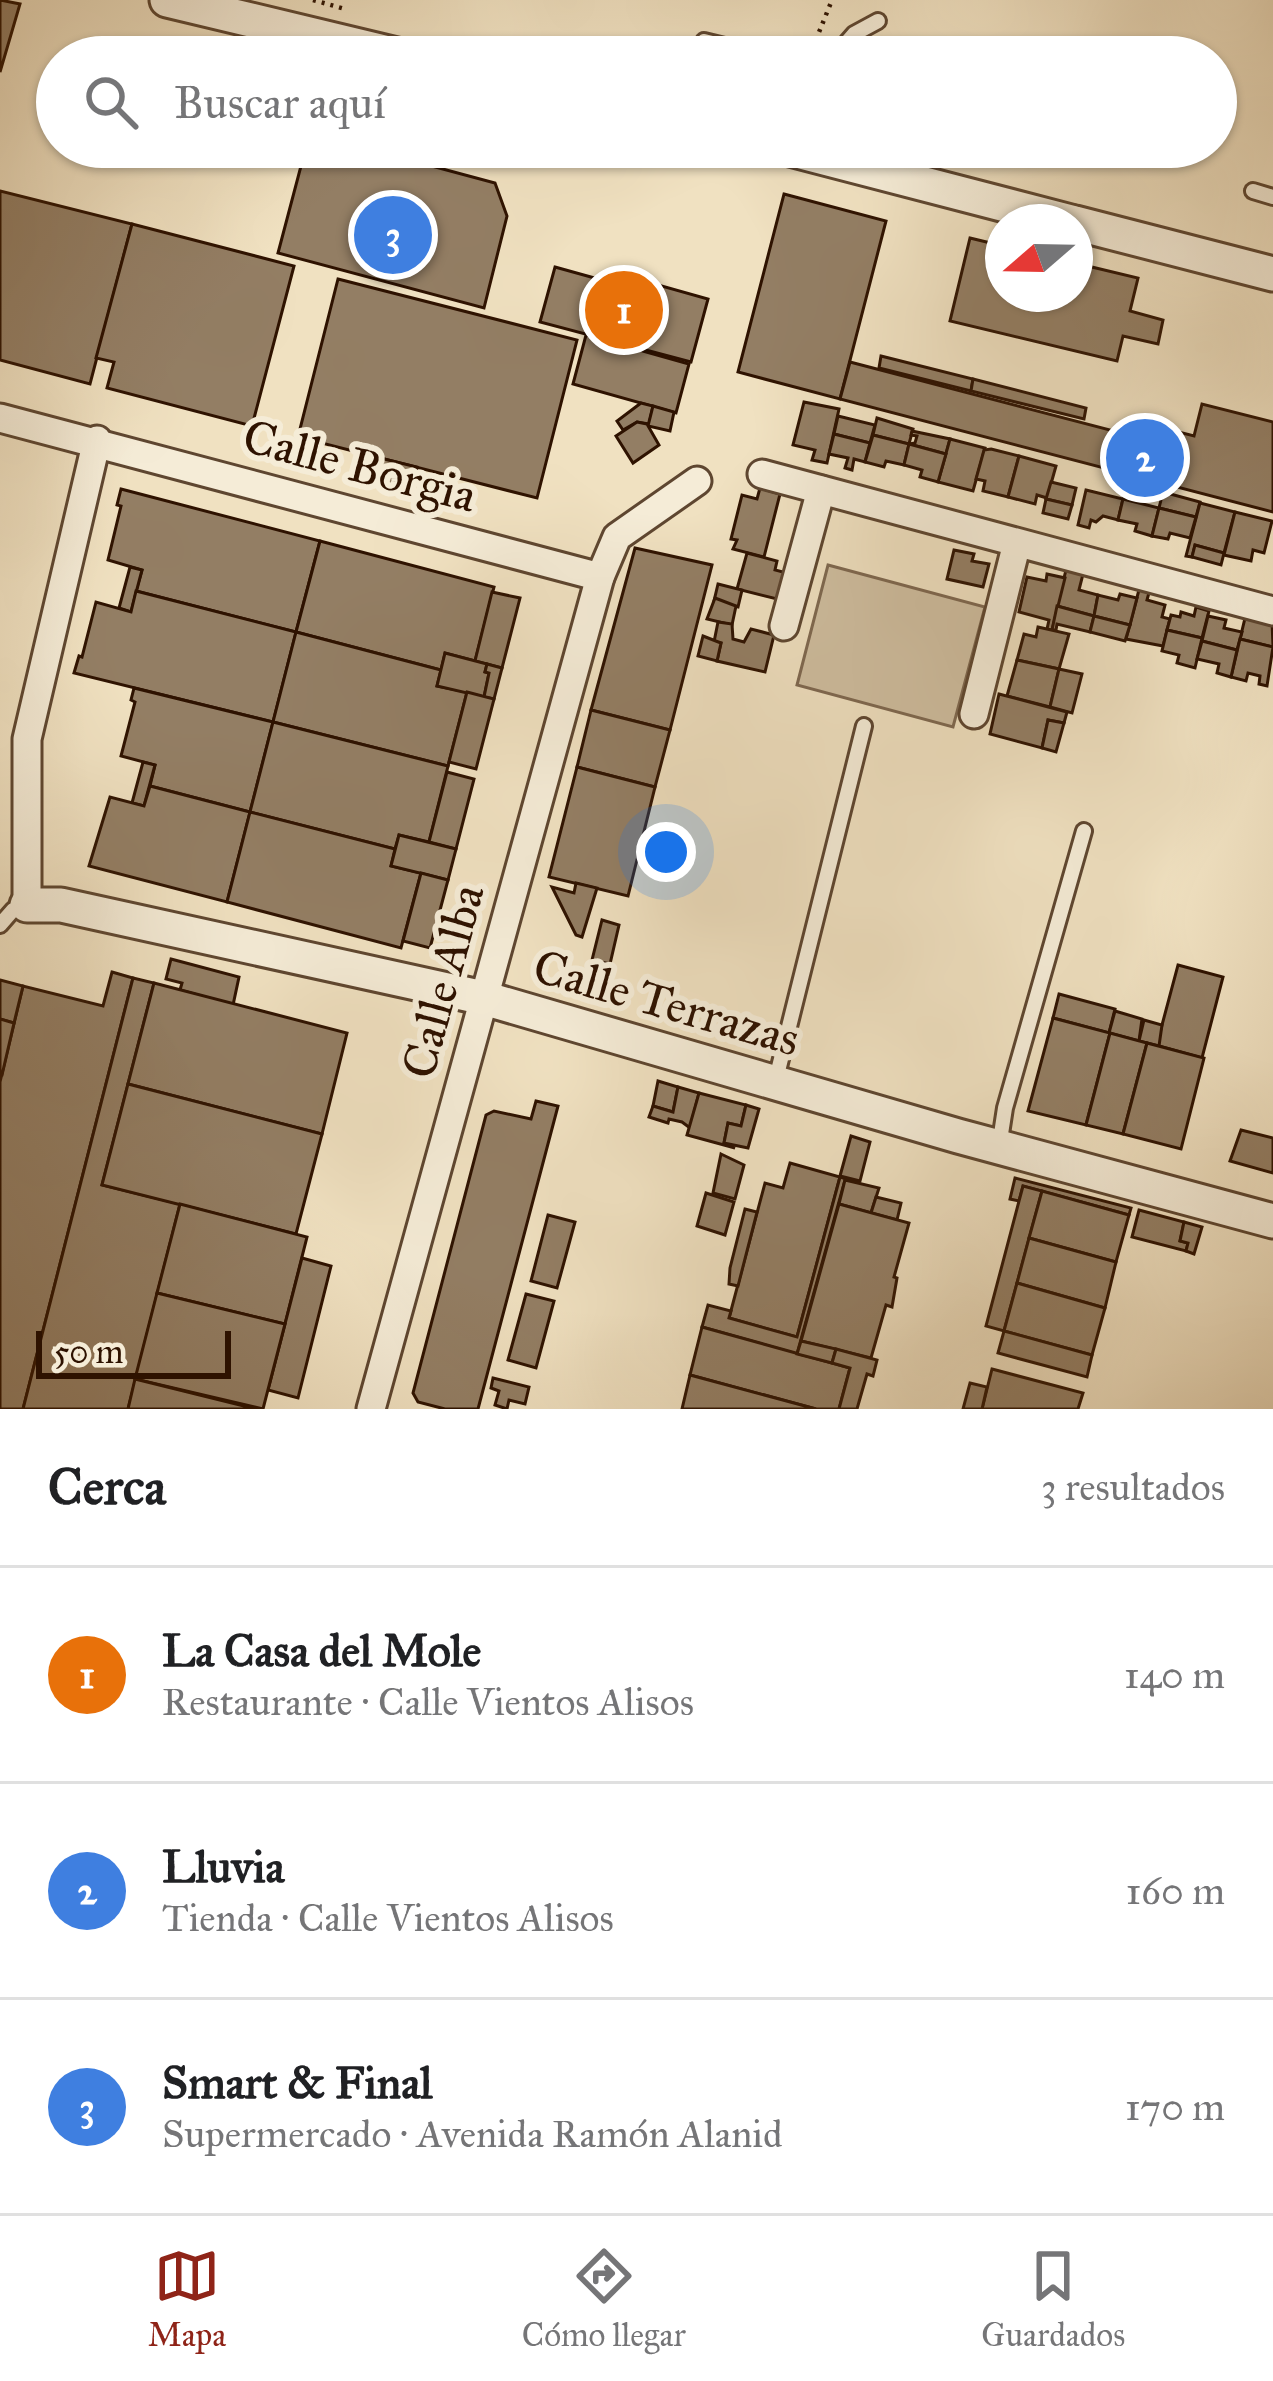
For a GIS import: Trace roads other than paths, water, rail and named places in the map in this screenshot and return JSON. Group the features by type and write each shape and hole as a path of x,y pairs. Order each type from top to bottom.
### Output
{"street":[{"path":"167,0 317,36"},
{"path":"872,168 1006,204"},
{"path":"1093,227 1273,274"},
{"name":"Calle Borgia","path":"0,418 600,577"},
{"path":"13,915 28,819 27,739 97,440"},
{"path":"762,474 1273,611"},
{"name":"Calle Alba","path":"371,1409 600,577 617,537 697,481"},
{"path":"784,626 821,490"},
{"path":"974,714 1017,543"},
{"name":"Calle Terrazas","path":"13,915 61,905 484,998 1273,1221"}],"lane":[{"path":"852,36 878,21"},
{"path":"1252,191 1273,196"},
{"path":"775,1083 864,726"},
{"path":"999,1147 1005,1108 1084,831"}],"place":[{"name":"Smart & Final","path":"393,235"},
{"name":"La Casa del Mole","path":"624,310"},
{"name":"Lluvia","path":"1145,458"}]}
